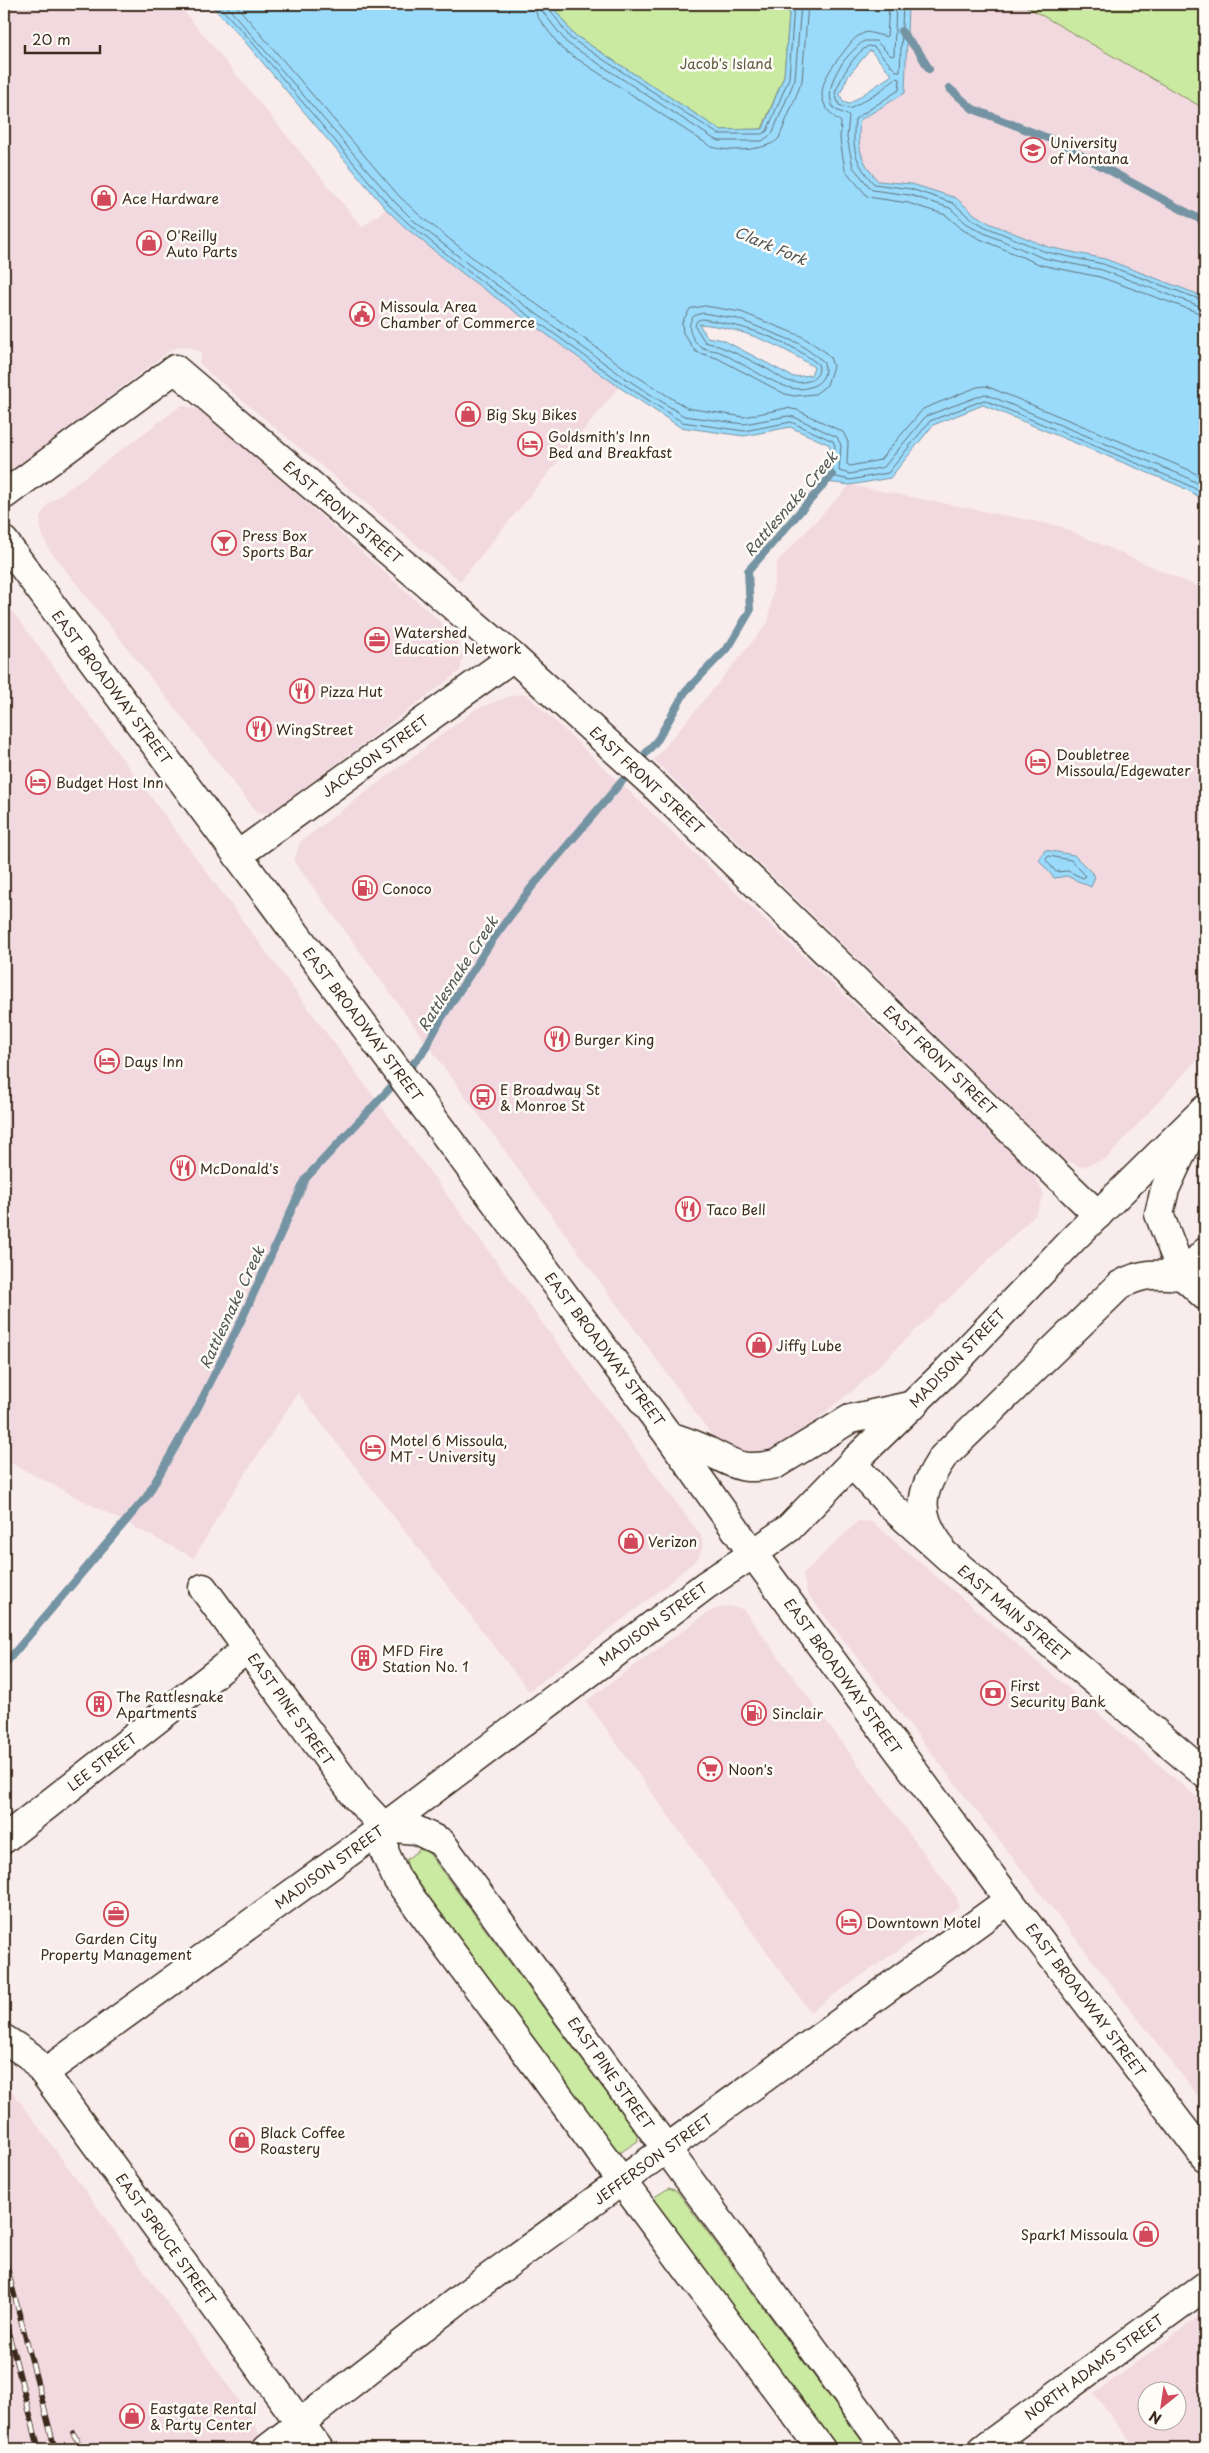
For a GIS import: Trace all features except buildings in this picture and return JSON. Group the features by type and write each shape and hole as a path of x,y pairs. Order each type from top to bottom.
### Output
{"main road":[{"name":"EAST FRONT STREET","path":"4,496 174,369 513,657 656,787 1098,1215"},
{"name":"EAST BROADWAY STREET","path":"4,541 669,1436 753,1554 1009,1900 1205,2157"},
{"name":"JACKSON STREET","path":"238,855 513,657"},
{"name":"MADISON STREET","path":"44,2073 384,1827 606,1658 706,1585 789,1528 852,1462 914,1405 1098,1215 1202,1112"},
{"path":"1202,1112 1165,1189 1159,1214 1183,1276 1205,1296"},
{"path":"1183,1276 1205,1252"},
{"path":"949,1558 930,1530 925,1519 923,1502 926,1484 943,1457 1120,1285 1135,1277 1152,1274 1183,1276"},
{"path":"669,1436 705,1450 738,1466 764,1467 776,1464 850,1419 914,1405"},
{"name":"EAST MAIN STREET","path":"852,1462 890,1506 1205,1774"},
{"name":"EAST PINE STREET","path":"203,1588 356,1797 384,1827 416,1830 441,1842 886,2449"},
{"name":"LEE STREET","path":"4,1839 247,1649"},
{"path":"384,1827 384,1851 397,1879 821,2449"},
{"name":"JEFFERSON STREET","path":"267,2449 462,2297 1009,1900"},
{"name":"EAST SPRUCE STREET","path":"4,2039 30,2056 44,2073 319,2449"},
{"name":"NORTH ADAMS STREET","path":"983,2449 1205,2286"}],"shaded area":[{"path":"4,4 178,4 362,227 386,209 406,228 466,276 619,387 460,581 213,376 199,363 202,352 185,346 172,349 12,471 4,468"},
{"name":"University of Montana","path":"908,4 1205,4 1205,297 1105,259 1048,247 989,223 974,214 956,198 912,184 878,181 863,164 858,136 860,120 905,93"},
{"path":"182,405 203,411 455,635 463,657 460,671 270,814 257,812 248,801 49,549 41,532 40,517 48,504"},
{"path":"850,485 1059,526 1205,590 1205,1051 1106,1159 1081,1167 1063,1159 654,760 768,623 777,562"},
{"path":"4,600 701,1536 703,1547 698,1558 658,1592 529,1691 298,1393 226,1503 194,1558 5,1460"},
{"path":"526,694 1032,1172 1044,1194 1036,1214 858,1386 769,1458 734,1455 716,1441 294,861 300,842 476,709 510,696"},
{"path":"858,1521 872,1522 1205,1804 1205,2105 807,1593 803,1574"},
{"path":"727,1606 743,1609 957,1898 958,1908 810,2012 586,1701 710,1611"},
{"path":"4,2080 249,2414 259,2434 256,2449 4,2449"},
{"path":"1205,2312 1205,2449 1136,2449 1094,2394"}],"green space":[{"name":"Jacob's Island","path":"551,4 790,4 784,76 762,129 720,130 573,34"},
{"path":"1022,4 1205,4 1205,109"},
{"path":"420,1849 428,1852 637,2134 638,2141 621,2152 615,2148 407,1867 406,1860"},
{"path":"669,2188 677,2191 868,2449 836,2449 656,2206 654,2201 656,2196"}],"water":[{"name":"Clark Fork","path":"210,4 551,4 573,34 720,130 763,129 784,76 790,4 908,4 905,93 860,120 859,138 861,153 867,166 878,181 912,184 956,198 974,214 989,223 1048,247 1105,259 1205,297 1205,500 1180,486 983,405 933,425 890,478 850,485 827,482 830,445 790,427 744,436 680,427 619,387 466,276 406,228 386,209 242,38","holes":["870,50 892,75 849,104 843,102 840,94 848,76","699,324 729,329 759,338 787,351 814,367 811,375 793,377 723,340 707,337"]},
{"path":"1045,850 1074,855 1095,876 1091,887 1067,876 1054,878 1039,860"}],"waterway":[{"path":"901,31 919,52 929,69"},
{"path":"949,88 973,109 1053,140 1205,222"},
{"name":"Rattlesnake Creek","path":"4,1665 147,1496 197,1409 242,1319 306,1178 422,1054 441,1019 493,939 531,888 658,739 685,692 730,645 750,611 748,571 832,475"}],"railway":[{"path":"4,2256 55,2449"},
{"path":"4,2316 39,2449"},
{"path":"73,2433 82,2449"}],"place":[{"name":"University of Montana","path":"1033,150"},
{"name":"Ace Hardware","path":"104,198"},
{"name":"O'Reilly Auto Parts","path":"149,243"},
{"name":"Missoula Area Chamber of Commerce","path":"362,314"},
{"name":"Big Sky Bikes","path":"468,414"},
{"name":"Goldsmith's Inn Bed and Breakfast","path":"530,444"},
{"name":"Press Box Sports Bar","path":"224,543"},
{"name":"Watershed Education Network","path":"377,640"},
{"name":"Pizza Hut","path":"302,691"},
{"name":"WingStreet","path":"259,729"},
{"name":"Doubletree Missoula/Edgewater","path":"1038,762"},
{"name":"Budget Host Inn","path":"38,782"},
{"name":"Conoco","path":"365,888"},
{"name":"Burger King","path":"557,1039"},
{"name":"Days Inn","path":"107,1061"},
{"name":"E Broadway St & Monroe St","path":"483,1097"},
{"name":"McDonald's","path":"183,1168"},
{"name":"Taco Bell","path":"688,1209"},
{"name":"Jiffy Lube","path":"759,1345"},
{"name":"Motel 6 Missoula, MT - University","path":"373,1448"},
{"name":"Verizon","path":"631,1541"},
{"name":"MFD Fire Station No. 1","path":"364,1658"},
{"name":"First Security Bank","path":"993,1693"},
{"name":"The Rattlesnake Apartments","path":"99,1704"},
{"name":"Sinclair","path":"754,1713"},
{"name":"Noon's","path":"710,1769"},
{"name":"Garden City Property Management","path":"116,1914"},
{"name":"Downtown Motel","path":"849,1922"},
{"name":"Black Coffee Roastery","path":"242,2140"},
{"name":"Spark1 Missoula","path":"1146,2234"},
{"name":"Eastgate Rental & Party Center","path":"132,2416"}]}
